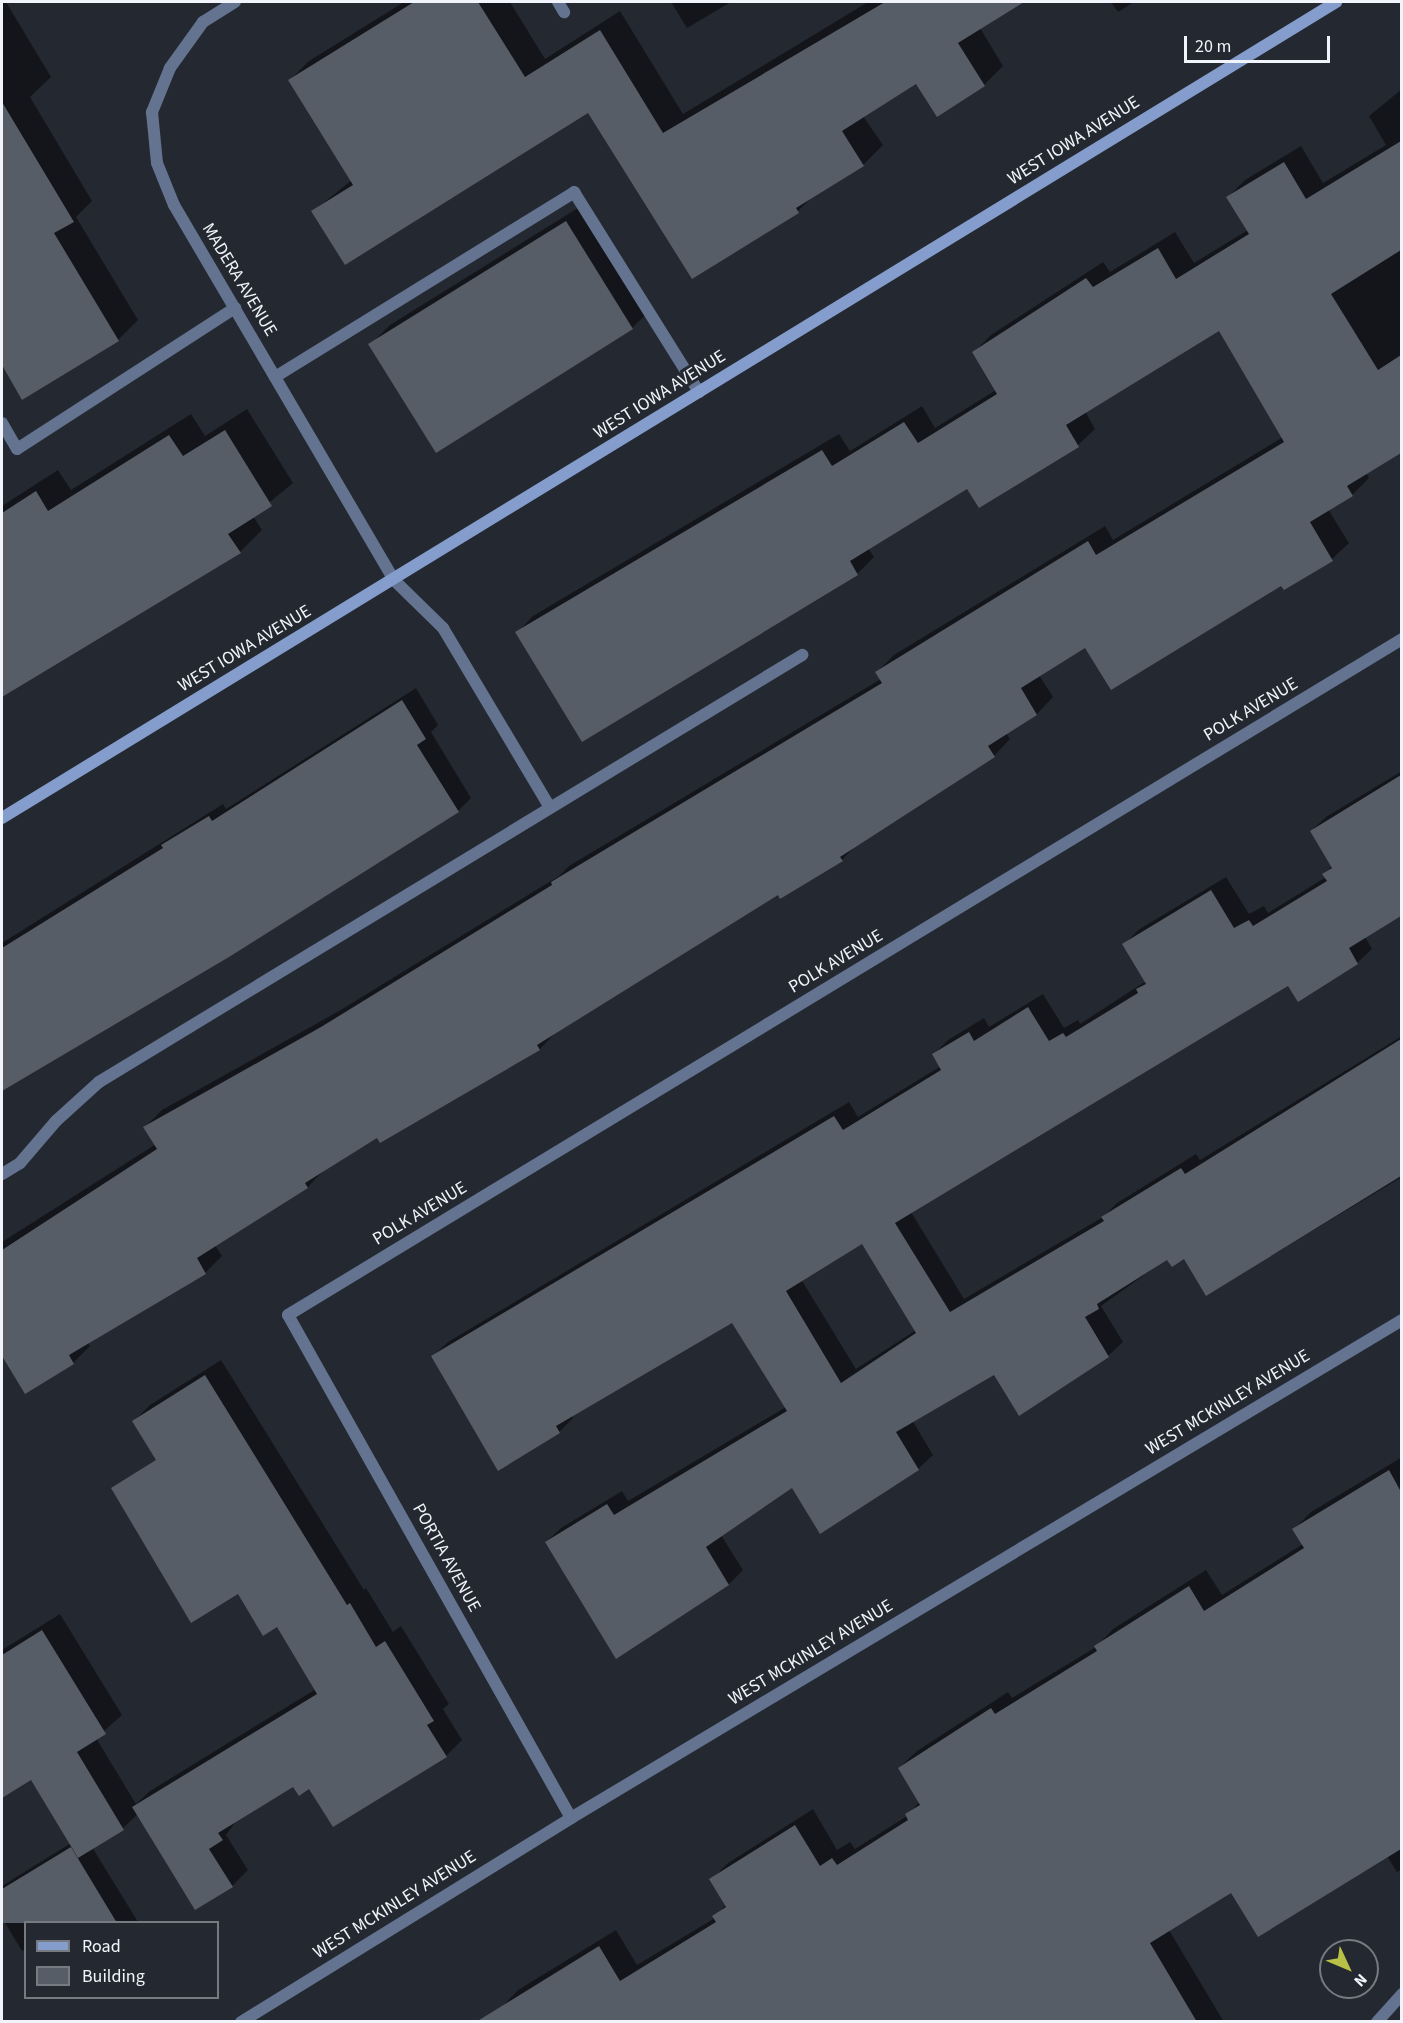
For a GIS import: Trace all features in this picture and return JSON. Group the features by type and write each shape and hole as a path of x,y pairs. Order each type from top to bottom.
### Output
{"street":[{"name":"MADERA AVENUE","path":"235,2 203,22 171,68 152,112 157,164 174,206 394,580 444,628 549,806"},
{"name":"WEST IOWA AVENUE","path":"2,818 1336,2"},
{"path":"275,377 574,192 699,392"},
{"path":"2,423 17,449 235,308"},
{"name":"POLK AVENUE","path":"288,1315 1401,639"},
{"path":"2,1174 20,1164 56,1121 99,1082 549,806 802,655"},
{"name":"PORTIA AVENUE","path":"288,1315 571,1818"},
{"name":"WEST MCKINLEY AVENUE","path":"241,2022 571,1818 1401,1320"},
{"path":"1377,2022 1401,1994"}],"building":[{"path":"414,2 478,2 525,77 600,30 663,133 885,2 1024,2 958,43 985,86 937,117 916,84 842,131 864,166 796,208 799,213 692,279 588,113 345,265 311,211 353,185 288,80"},
{"path":"2,102 74,222 54,233 119,341 22,400 2,365"},
{"path":"1401,141 1401,250 1331,294 1378,370 1401,355 1401,453 1347,486 1353,496 1310,522 1333,561 1284,590 1281,586 1111,690 1085,648 1021,688 1037,715 988,746 995,757 840,857 843,861 780,899 778,895 537,1045 540,1050 380,1143 377,1138 305,1183 308,1188 197,1258 206,1274 69,1355 74,1364 25,1394 2,1356 2,1250 157,1149 143,1127 321,1027 552,885 551,882 882,683 875,672 1088,541 1096,555 1284,442 1219,331 1066,425 1079,447 979,508 967,489 850,561 858,575 582,742 515,632 822,450 832,466 904,422 918,443 997,394 972,352 1086,278 1093,287 1158,248 1176,279 1249,234 1226,197 1284,162 1306,199"},
{"path":"566,221 633,329 436,453 368,344"},
{"path":"225,430 272,506 228,534 241,553 2,697 2,513 36,491 48,511 169,435 183,456"},
{"path":"402,700 426,739 417,745 459,812 229,957 2,1091 2,948 163,848 161,845 209,816 212,821"},
{"path":"1401,775 1401,916 1349,948 1358,964 1298,1002 1288,986 895,1223 950,1312 1104,1221 1101,1217 1181,1168 1185,1174 1401,1039 1401,1176 1206,1296 1184,1259 1172,1267 1167,1260 1097,1304 1099,1309 1085,1317 1109,1357 1019,1416 994,1375 896,1432 919,1470 820,1534 792,1488 706,1547 729,1585 616,1659 545,1542 607,1504 614,1515 787,1411 732,1323 556,1426 560,1433 498,1471 431,1356 834,1116 843,1130 941,1070 932,1054 969,1032 974,1041 1028,1007 1049,1041 1063,1033 1066,1037 1138,993 1136,989 1146,984 1122,944 1211,890 1234,928 1249,920 1253,926 1327,881 1322,874 1332,868 1310,831","holes":["862,1244 916,1333 841,1383 786,1291"]},
{"path":"205,1375 347,1605 350,1603 376,1647 385,1641 434,1721 427,1725 447,1757 333,1827 309,1789 299,1796 293,1787 218,1833 223,1840 209,1849 233,1887 195,1910 132,1807 317,1694 277,1627 263,1636 238,1594 191,1623 111,1488 156,1460 132,1421"},
{"path":"1389,1470 1401,1492 1401,1849 1258,1937 1231,1893 1150,1943 1197,2022 476,2022 599,1946 620,1981 716,1922 712,1916 726,1907 709,1879 795,1825 820,1866 832,1858 837,1865 908,1820 905,1814 920,1805 898,1768 991,1708 995,1714 1097,1651 1094,1646 1189,1586 1204,1611 1304,1548 1292,1529"},
{"path":"42,1630 106,1734 77,1752 124,1830 78,1858 31,1780 2,1798 2,1655"},
{"path":"71,1847 116,1921 2,1923 2,1889"}]}
